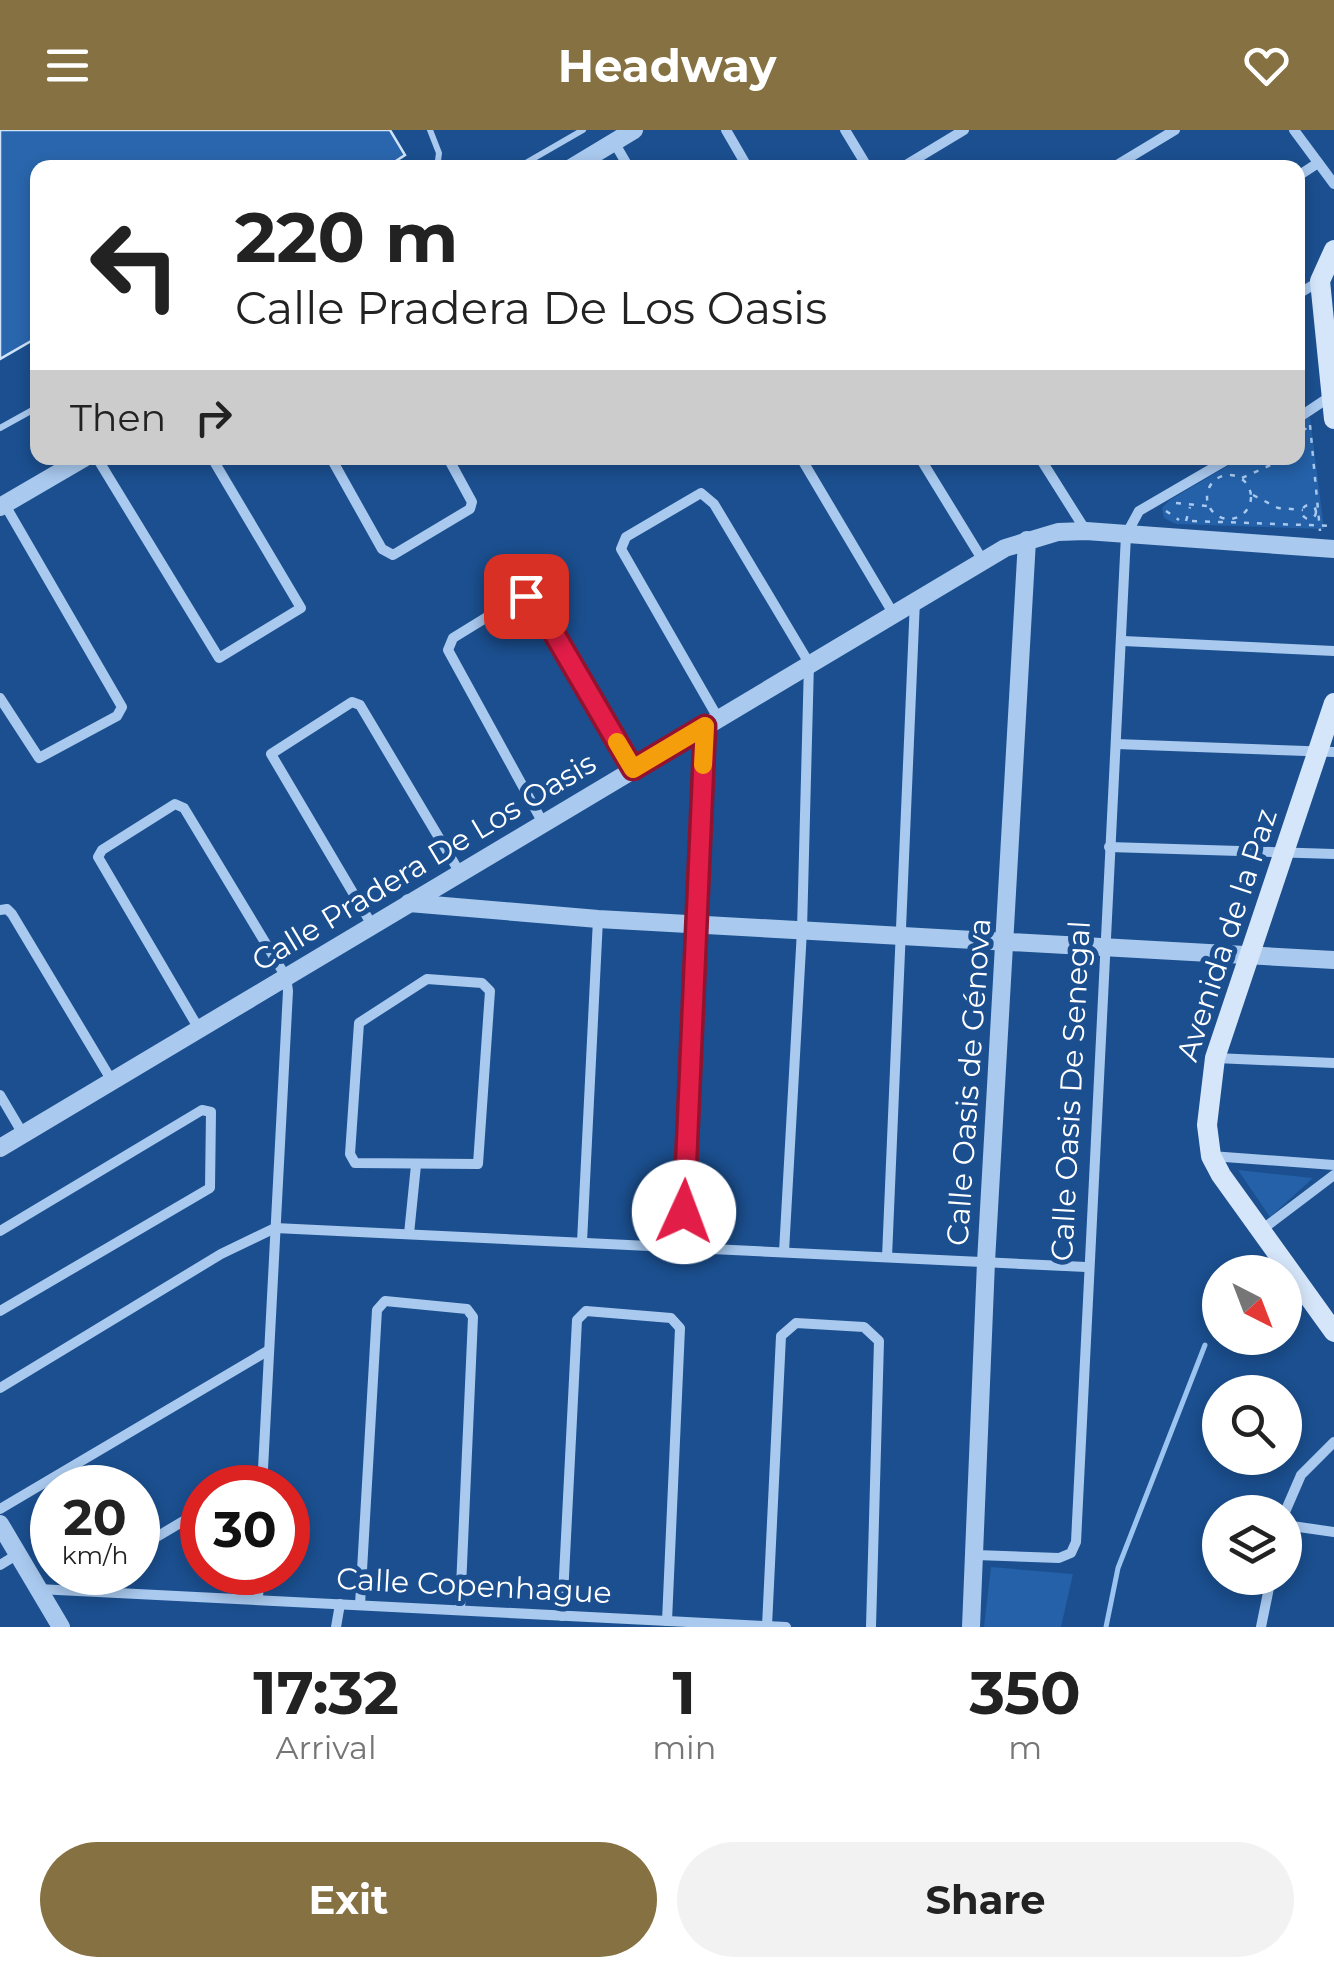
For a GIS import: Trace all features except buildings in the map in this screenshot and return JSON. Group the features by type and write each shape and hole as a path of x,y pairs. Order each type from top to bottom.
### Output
{"main road":[{"path":"1334,250 1320,281 1334,420"},
{"name":"Avenida de la Paz","path":"1330,1319 1260,1231 1211,1156 1207,1101 1215,1058 1249,956 1285,852 1327,752 1334,702"}],"street":[{"path":"584,160 634,130"},
{"path":"726,130 743,160"},
{"path":"846,130 863,160"},
{"path":"914,160 964,130"},
{"path":"1125,160 1176,130"},
{"path":"1294,130 1334,184"},
{"path":"614,142 624,160"},
{"path":"1305,171 1318,163"},
{"path":"1305,290 1320,281"},
{"path":"1305,413 1331,396"},
{"path":"0,698 38,758 117,716 122,707 2,506 72,465"},
{"path":"101,465 219,658 301,608 216,465"},
{"path":"334,465 382,548 392,555 470,508 472,502 452,465"},
{"path":"805,465 893,613"},
{"path":"924,465 982,559"},
{"path":"1044,465 1086,531"},
{"path":"1126,535 1139,510 1226,465"},
{"path":"682,1247 711,722 621,549 626,537 701,493 710,499 810,663 802,930 784,1252"},
{"name":"Calle Pradera De Los Oasis","path":"0,1148 982,559 1027,540 1086,531 1334,549"},
{"name":"Calle Oasis De Senegal","path":"976,1555 1060,1558 1071,1553 1076,1542 1086,1267 1126,535"},
{"name":"Calle Oasis de Génova","path":"971,1627 986,1262 1027,540"},
{"path":"543,822 448,646 520,596 531,597 538,606 633,769"},
{"path":"886,1257 915,600"},
{"path":"1123,641 1334,651"},
{"path":"372,925 271,754 352,702 360,704 460,873"},
{"path":"1116,744 1327,752"},
{"path":"200,1029 98,856 172,805 184,808 286,977 289,1007 263,1465"},
{"path":"1110,847 1334,854"},
{"path":"409,903 598,919 1334,960"},
{"path":"0,910 10,910 112,1081"},
{"path":"582,1242 598,919"},
{"path":"427,979 482,983 490,990 478,1164 416,1165 360,1163 351,1158 356,1032 370,1012 427,979"},
{"path":"1215,1058 1334,1064"},
{"path":"0,1095 23,1134"},
{"path":"0,1231 202,1110 211,1112 212,1183 208,1190 0,1311"},
{"path":"1211,1156 1334,1165"},
{"path":"409,1234 416,1165"},
{"path":"1260,1231 1334,1174"},
{"path":"0,1388 221,1254 274,1228 1086,1267"},
{"path":"360,1605 380,1304 471,1311 460,1610"},
{"path":"562,1616 580,1314 671,1318 680,1328 666,1621"},
{"path":"768,1626 780,1336 796,1323 864,1328 879,1341 871,1627"},
{"path":"0,1509 269,1350"},
{"path":"1293,1495 1302,1475 1334,1442"},
{"path":"0,1524 30,1575"},
{"path":"1302,1527 1334,1532"},
{"path":"0,1565 18,1554"},
{"path":"42,1595 61,1627"},
{"name":"Calle Copenhague","path":"160,1595 460,1610 547,1621 562,1616 786,1627"},
{"path":"258,1595 258,1600"},
{"path":"1261,1627 1267,1595"},
{"path":"336,1627 340,1604"}],"lane":[{"path":"430,130 438,160"},
{"path":"531,160 582,130"},
{"path":"0,428 30,411"}],"path":[{"path":"1305,425 1309,422 1320,525"},
{"path":"1203,485 1228,465"},
{"path":"1209,506 1207,494 1213,482 1226,475 1241,478 1270,465"},
{"path":"1241,478 1251,494 1278,508 1303,510"},
{"path":"1188,494 1166,507 1167,515 1186,521 1334,526"},
{"path":"1172,503 1209,506 1223,518 1238,517 1249,507 1251,494"},
{"path":"1186,521 1190,505"}],"shaded area":[{"path":"1310,417 1324,529 1176,524 1164,518 1162,508 1170,500 1229,465 1305,465 1305,420"},
{"path":"1238,1170 1313,1178 1270,1217"},
{"path":"991,1567 1073,1574 1061,1627 984,1627"}],"waterway":[{"path":"1106,1627 1118,1568 1202,1353"}],"slow traffic":[{"path":"617,742 633,769 705,726 703,765"}],"route":[{"path":"526,596 538,606 633,769 705,726 684,1212"}]}
